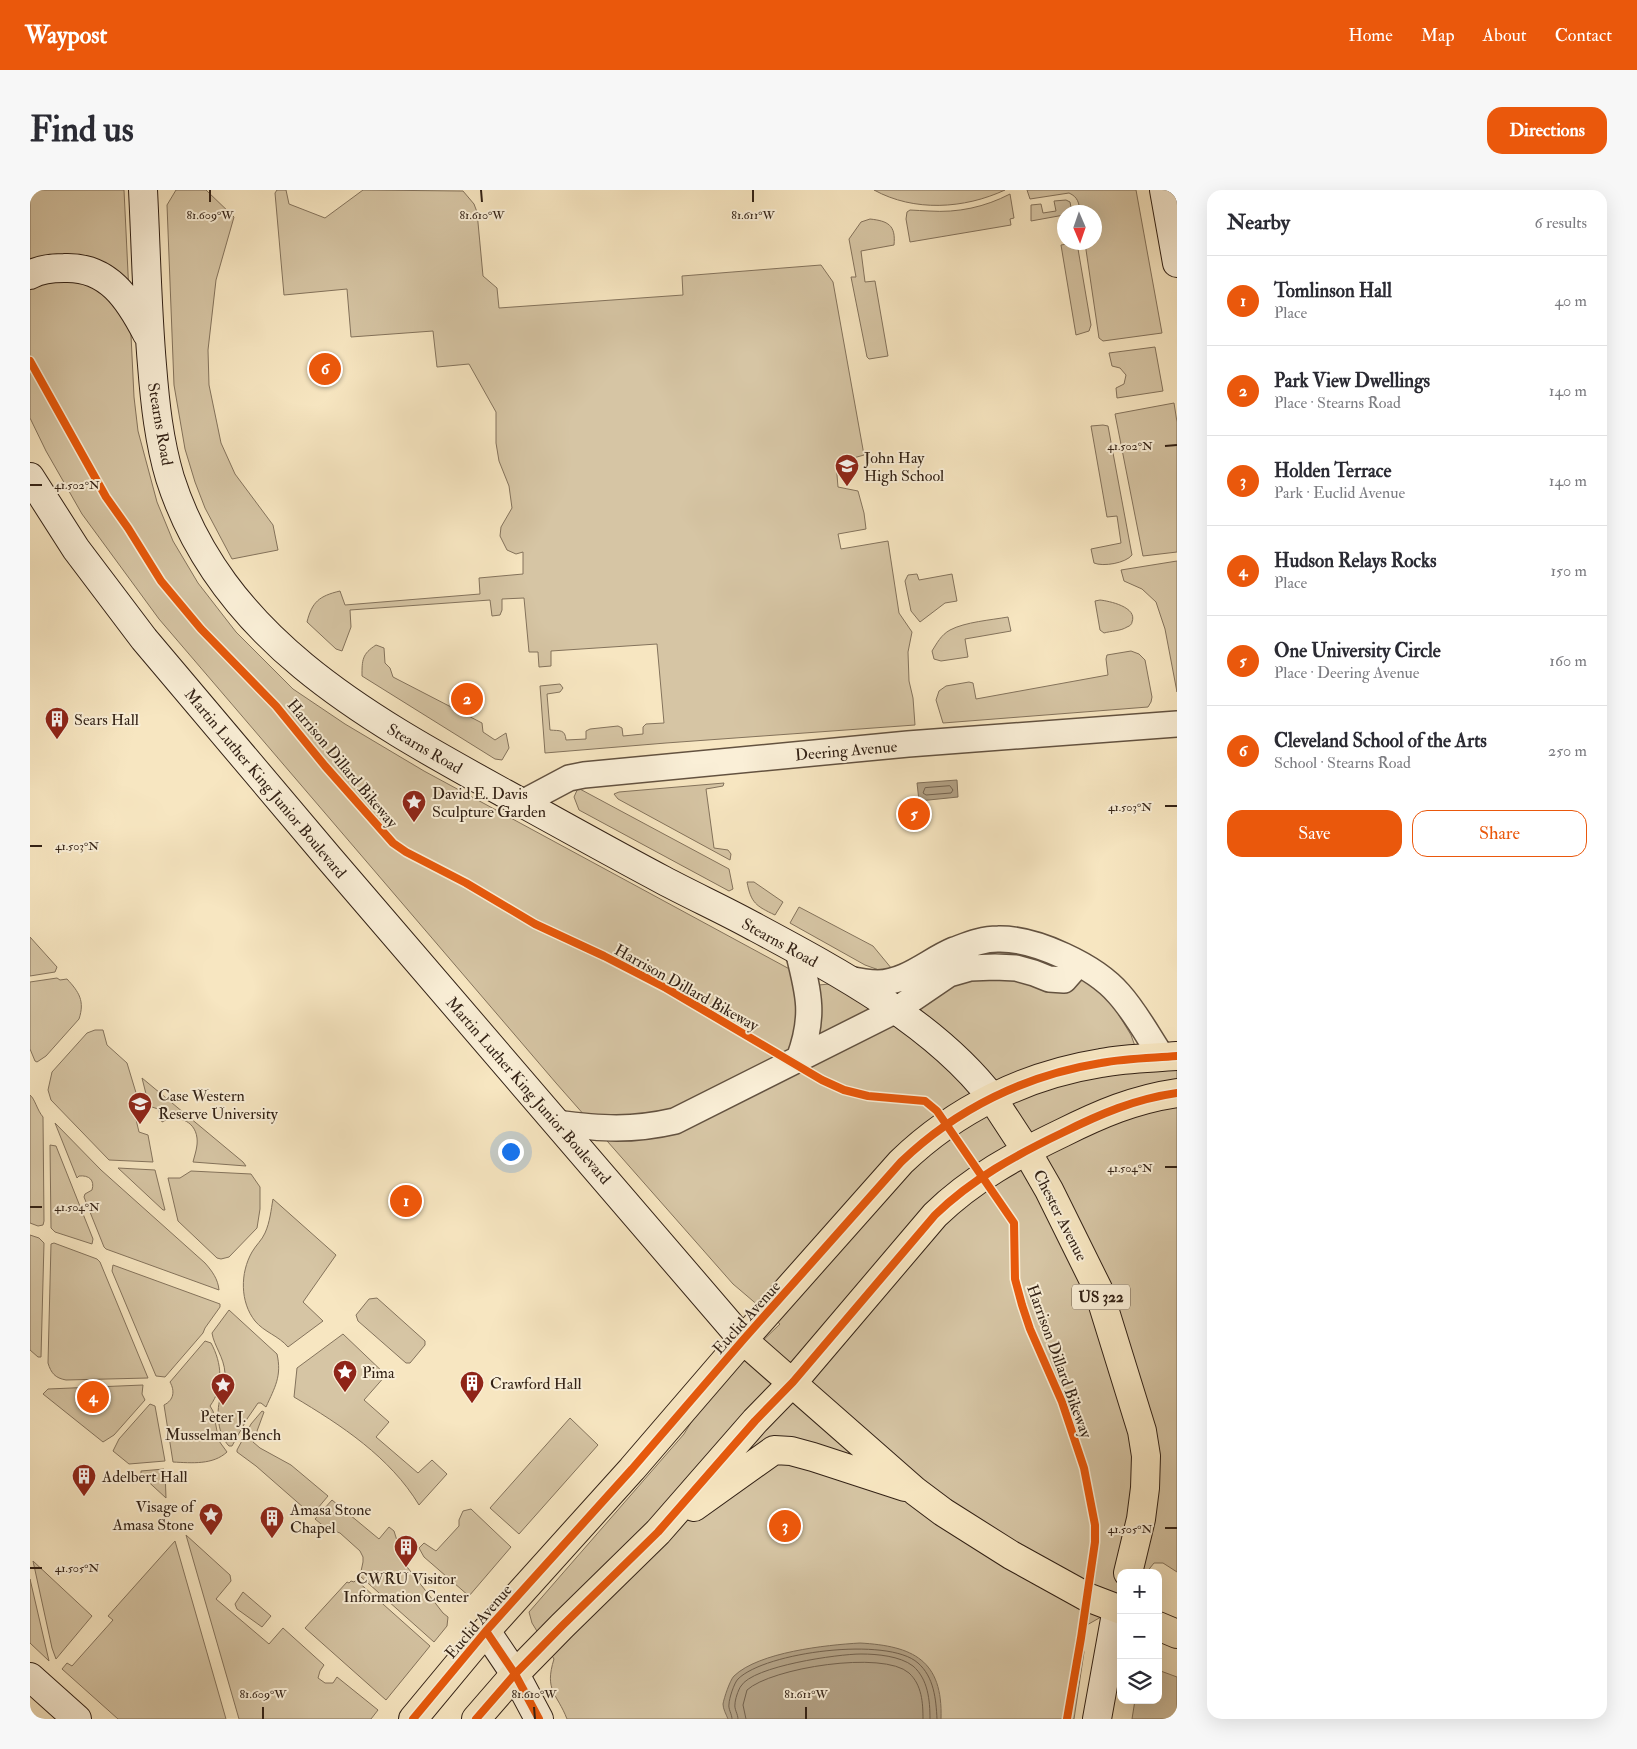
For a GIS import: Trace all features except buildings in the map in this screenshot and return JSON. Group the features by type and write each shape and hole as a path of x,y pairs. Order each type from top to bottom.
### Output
{"main road":[{"name":"Stearns Road","path":"143,190 150,340 160,438 171,478 186,518 208,560 250,616 281,648 328,687 372,717 430,752 522,803 664,880 743,920 896,1010 969,1070 992,1098"},
{"path":"1164,190 1177,263"},
{"path":"30,275 34,272 53,268 92,271 110,282 124,295 150,340"},
{"name":"Martin Luther King Junior Boulevard","path":"30,477 76,549 144,638 329,858 558,1122 743,1340 916,1491 943,1512 1011,1555 1087,1597 1117,1603"},
{"name":"Euclid Avenue","path":"413,1719 486,1631 919,1144 946,1125 992,1098 1032,1080 1064,1070 1111,1061 1169,1056"},
{"path":"476,1719 515,1674 658,1532 755,1421 793,1382 935,1215 965,1188 1026,1150 1123,1105 1177,1093"},
{"name":"Chester Avenue","path":"992,1098 1026,1150 1049,1190 1098,1289 1142,1431 1146,1456 1145,1488 1141,1519 1129,1569"},
{"path":"658,1532 774,1450 792,1451 813,1456 916,1491"},
{"path":"1097,1719 1118,1614"},
{"path":"1162,1628 1177,1634"},
{"path":"486,1631 515,1674 539,1719"},
{"path":"30,1677 77,1719"}],"street":[{"name":"Deering Avenue","path":"522,803 569,778 584,775 908,744 1177,724"},
{"path":"846,979 877,983 888,982 904,977 951,952 982,941 1011,940 1038,946 1096,972 1126,1002 1169,1056"},
{"path":"798,951 810,1006 806,1040 799,1059"},
{"path":"558,1122 595,1128 623,1129 653,1126 676,1121 896,1010 949,974 970,968 995,966 1016,968 1049,979 1064,980 1078,964"}],"shaded area":[{"path":"30,190 124,190 134,397 138,431 157,502 173,541 198,583 236,632 293,689 345,724 424,771 819,985 931,974 999,955 1029,956 1047,960 1079,977 1101,992 1114,1007 1131,1035 1144,1071 1177,1068 1177,1572 1163,1563 1154,1563 1149,1569 1117,1569 1117,1608 1078,1630 1084,1652 1074,1719 567,1719 551,1685 550,1678 554,1659 532,1623 529,1612 684,1434 704,1401 724,1378 780,1324 733,1284 556,1083 159,619 82,514 46,451 30,418"},
{"path":"176,190 206,190 234,217 216,280 208,350 209,385 221,443 235,474 273,525 278,550 232,559 205,508 185,449 174,385 167,205"},
{"path":"277,190 286,190 289,204 325,218 363,190 463,191 474,204 477,212 483,276 497,288 499,308 683,295 682,276 821,265 833,282 864,455 836,463 838,487 858,491 866,529 838,534 841,549 888,541 899,613 912,632 908,652 909,681 913,698 915,725 545,753 540,686 560,684 563,688 560,692 547,694 550,730 563,732 566,740 586,739 586,731 590,729 618,726 622,728 623,736 643,734 643,727 646,724 664,723 657,644 551,651 551,666 539,667 538,652 529,652 524,598 502,599 500,615 492,616 490,600 350,610 351,627 342,651 336,649 307,622 311,609 327,595 340,591 345,605 480,594 479,578 523,574 523,552 516,554 507,550 500,536 501,527 512,508 509,486 499,461 496,443 496,412 469,364 437,367 433,331 351,337 347,289 284,295 275,193"},
{"path":"874,190 1005,190 973,201 956,204 922,205 889,197"},
{"path":"1027,190 1136,190 1162,333 1103,341 1099,338 1086,250 1102,250 1102,205 1079,205 1074,196 1069,193 1030,199"},
{"path":"1010,194 1014,218 1010,219 1011,225 910,242 906,219 907,212 910,210 961,210 981,206"},
{"path":"1066,200 1070,202 1071,205 1057,205 1057,216 1031,221 1031,205 1041,204 1043,213 1056,211 1054,201"},
{"path":"870,219 882,221 889,225 894,233 894,245 861,251 865,282 875,281 888,356 869,359 867,357 851,277 856,277 849,239 861,222"},
{"path":"1062,250 1078,250 1091,325 1089,331 1076,335"},
{"path":"1155,347 1163,391 1117,398 1116,388 1124,384 1126,375 1120,368 1112,366 1109,353"},
{"path":"1174,403 1177,422 1177,552 1143,556 1115,414"},
{"path":"1091,426 1108,426 1132,555 1120,562 1103,565 1094,563 1091,549 1121,543 1117,516 1107,517"},
{"path":"1177,561 1177,692 1165,629 1156,602 1142,589 1124,581 1121,570"},
{"path":"917,574 919,580 952,574 957,601 945,603 920,622 911,611 905,581 908,575"},
{"path":"1095,601 1116,603 1127,609 1133,617 1132,623 1122,629 1104,633 1100,630"},
{"path":"1008,617 1011,631 965,639 968,657 941,661 934,659 932,651 942,637 950,630 970,623"},
{"path":"376,645 384,648 385,663 390,668 393,677 482,723 483,732 495,740 506,733 509,748 502,760 495,759 362,676 365,655"},
{"path":"1131,651 1139,654 1145,660 1152,697 1148,707 943,723 936,700 939,691 946,686 973,683 976,699 1108,675 1107,655"},
{"path":"724,783 723,786 706,789 714,848 728,850 731,854 730,860 618,799 614,794 619,792"},
{"path":"578,788 729,869 733,889 729,891 579,810 574,797"},
{"path":"747,882 754,882 783,902 775,915 755,903 750,895"},
{"path":"799,907 873,946 892,969 879,970 865,965 790,923"},
{"path":"30,937 57,967 55,972 30,976"},
{"path":"57,978 60,980 67,979 75,988 80,997 81,1013 79,1019 46,1056 37,1062 30,1049 30,982"},
{"path":"103,1030 107,1045 127,1063 140,1106 134,1111 139,1132 148,1135 153,1162 109,1160 51,1100 48,1090 52,1072 87,1033"},
{"path":"142,1078 246,1166 193,1162 197,1141 193,1127 184,1120 179,1119 162,1122 158,1109 149,1106"},
{"path":"30,1095 43,1117 44,1221 43,1225 38,1226 30,1223"},
{"path":"55,1123 101,1170 205,1263 214,1275 219,1290 104,1247 84,1197 85,1194 92,1190 93,1183 86,1176 79,1176 77,1178"},
{"path":"50,1145 56,1146 93,1239 92,1244 55,1232 51,1228"},
{"path":"118,1168 155,1170 165,1210 163,1210"},
{"path":"191,1171 251,1174 260,1187 260,1209 257,1228 229,1257 217,1258 178,1221 168,1178 180,1178"},
{"path":"273,1199 336,1255 303,1302 323,1321 288,1347 255,1321 247,1305 243,1287 248,1260 267,1229"},
{"path":"30,1235 39,1238 44,1243 41,1357 38,1357 30,1350"},
{"path":"54,1243 97,1259 100,1262 148,1378 66,1380 59,1378 52,1372 48,1363 51,1244"},
{"path":"113,1265 220,1304 220,1307 203,1333 165,1377 156,1376 112,1271"},
{"path":"377,1298 425,1341 425,1345 410,1363 406,1363 358,1321 356,1315 369,1299"},
{"path":"229,1310 277,1354 279,1369 277,1381 266,1407 258,1403 232,1446 229,1446 225,1441 220,1430 219,1405 225,1373 212,1333"},
{"path":"343,1334 386,1375 364,1400 389,1422 376,1437 418,1473 432,1460 447,1474 419,1505 394,1472 379,1457 347,1431 294,1397 297,1368"},
{"path":"205,1341 211,1343 219,1367 218,1391 210,1406 213,1411 219,1441 227,1452 209,1461 195,1463 173,1462 164,1405 170,1401 173,1395 170,1382"},
{"path":"143,1385 142,1394 145,1400 114,1435 103,1442 43,1394 48,1389"},
{"path":"150,1404 155,1406 165,1461 129,1464 113,1451 119,1439"},
{"path":"262,1411 264,1412 253,1442 260,1448 291,1465 328,1496 312,1515 256,1466 237,1452 251,1424"},
{"path":"570,1418 598,1445 519,1534 490,1508"},
{"path":"164,1469 166,1498 141,1475 141,1471"},
{"path":"332,1500 379,1539 389,1527 394,1531 404,1563 448,1617 447,1626 434,1642 360,1576 363,1557 360,1551 340,1533 326,1528 315,1519"},
{"path":"471,1509 511,1547 469,1596 424,1557 419,1548 424,1543 436,1551 459,1526 459,1520 463,1511"},
{"path":"186,1535 230,1575 231,1581 216,1599 269,1644 283,1628 324,1665 318,1678 325,1683 333,1683 337,1677 378,1710 371,1719 239,1719"},
{"path":"175,1541 226,1719 118,1719 62,1669 67,1663 72,1666 113,1620 108,1616"},
{"path":"33,1561 92,1616 56,1659 52,1648"},
{"path":"30,1579 49,1661 30,1643"},
{"path":"356,1580 430,1646 386,1700 305,1628 347,1582 354,1582"},
{"path":"243,1592 271,1616 262,1627 237,1609 235,1604"},
{"path":"1162,1671 1177,1677 1177,1719 1132,1719 1134,1704 1162,1704"}],"water":[{"path":"957,780 958,797 919,801 917,783"},
{"path":"860,1643 895,1648 921,1660 930,1670 937,1683 941,1719 728,1719 723,1706 729,1685 732,1678 745,1668 759,1661 794,1651"}],"cycle path":[{"name":"Harrison Dillard Bikeway","path":"30,361 106,497 161,581 201,629 276,706 325,766 393,843 535,924 604,956 666,988 822,1080 844,1090 868,1096 925,1101 937,1111 1014,1223 1015,1279 1022,1305 1030,1329 1062,1402 1084,1468 1095,1525 1095,1542 1067,1719"},
{"path":"413,1719 486,1631 632,1469 743,1340 901,1162 922,1143 945,1126 994,1097 1046,1076 1110,1061 1177,1056"},
{"path":"476,1719 515,1674 658,1532 755,1421 793,1382 935,1215 949,1202 995,1169 1076,1126 1132,1103 1177,1093"},
{"path":"486,1631 515,1674 539,1719"}],"place":[{"name":"Cleveland School of the Arts","path":"325,369"},
{"name":"John Hay High School","path":"847,487"},
{"name":"Park View Dwellings","path":"467,699"},
{"name":"Sears Hall","path":"57,740"},
{"name":"One University Circle","path":"914,814"},
{"name":"David E. Davis Sculpture Garden","path":"414,823"},
{"name":"Case Western Reserve University","path":"140,1125"},
{"name":"Tomlinson Hall","path":"406,1201"},
{"name":"Pima","path":"345,1393"},
{"name":"Hudson Relays Rocks","path":"93,1397"},
{"name":"Crawford Hall","path":"472,1404"},
{"name":"Peter J. Musselman Bench","path":"223,1406"},
{"name":"Adelbert Hall","path":"84,1497"},
{"name":"Holden Terrace","path":"785,1526"},
{"name":"Visage of Amasa Stone","path":"211,1536"},
{"name":"Amasa Stone Chapel","path":"272,1539"},
{"name":"CWRU Visitor Information Center","path":"406,1568"}]}
